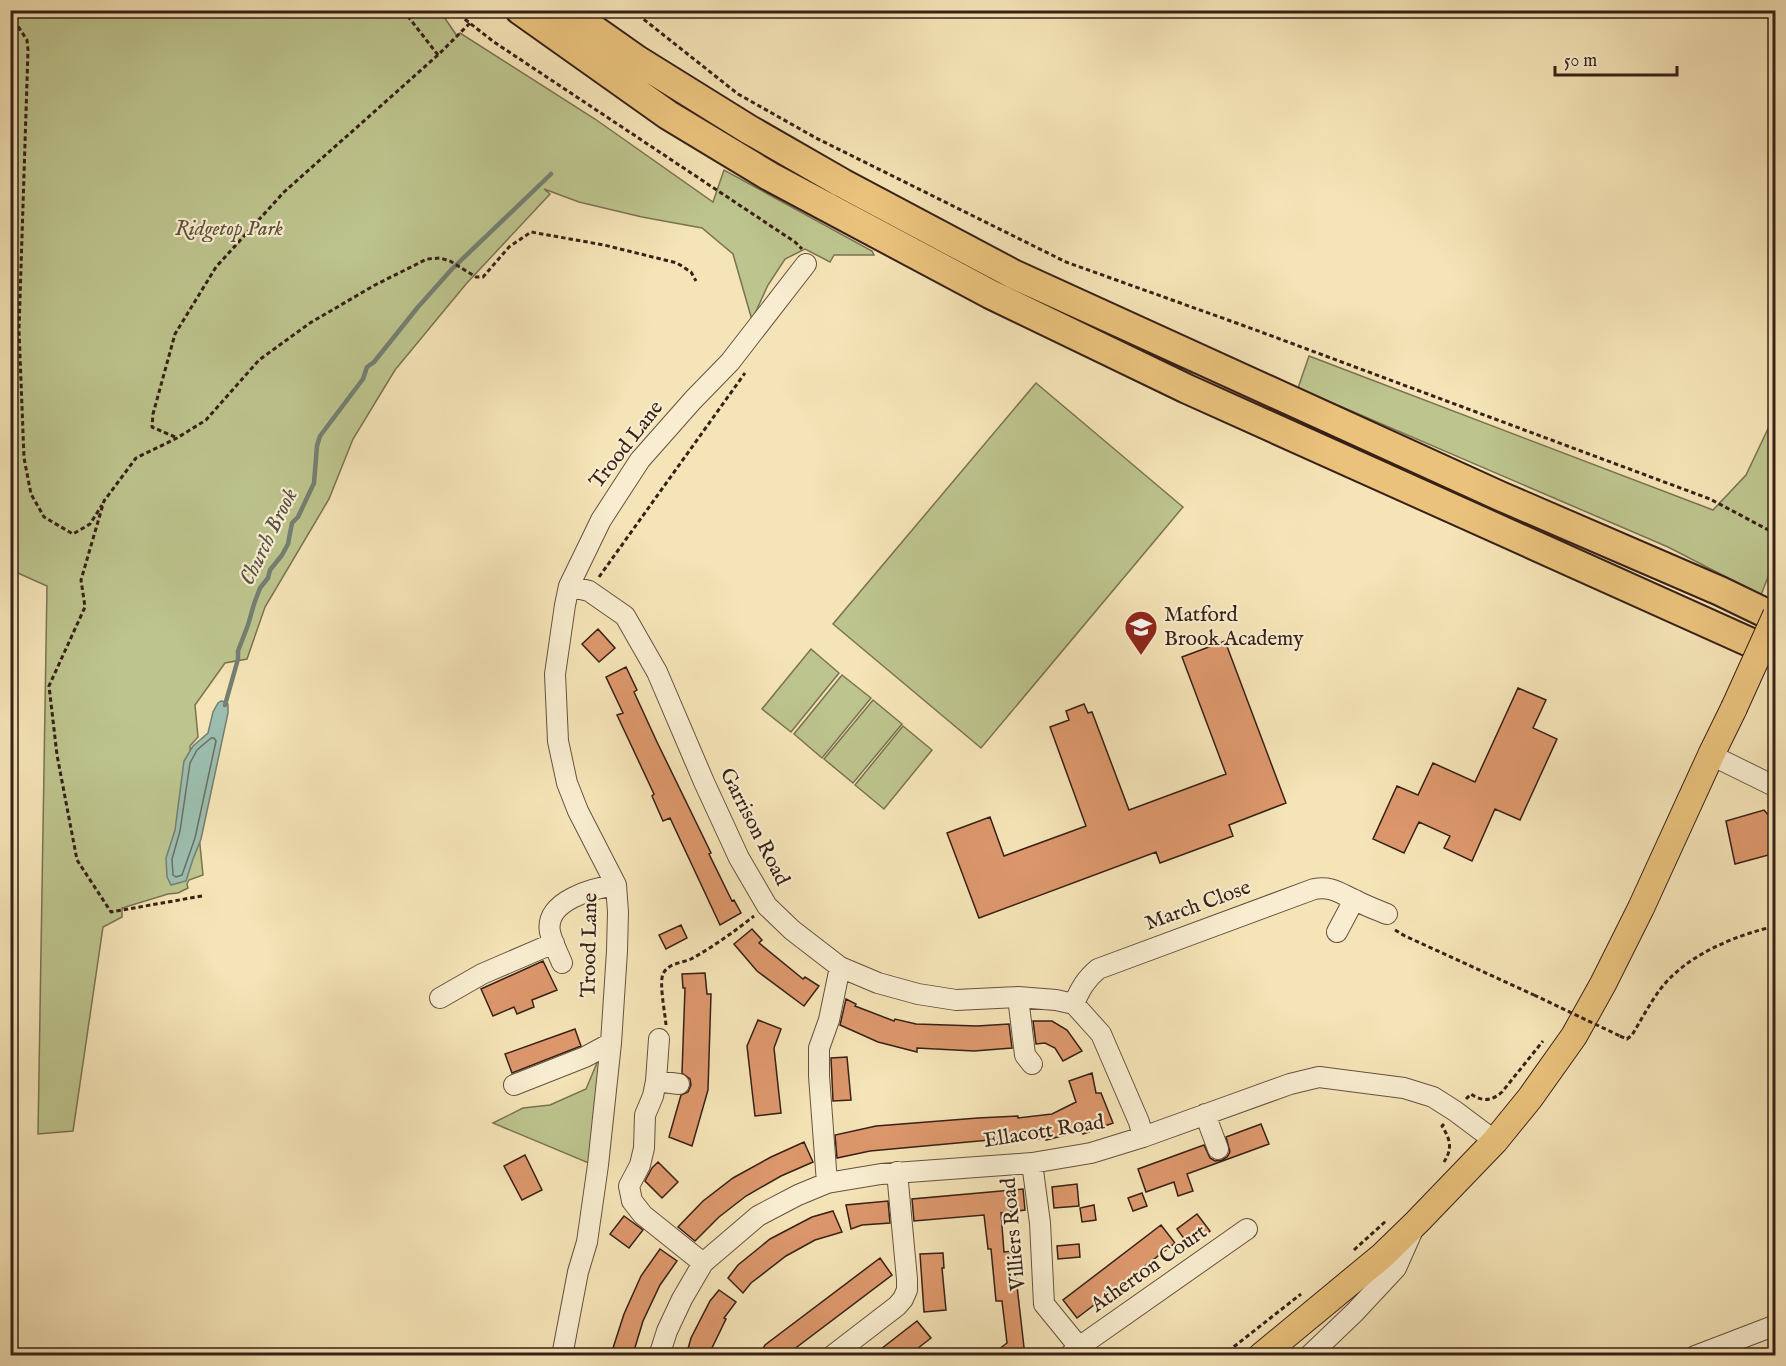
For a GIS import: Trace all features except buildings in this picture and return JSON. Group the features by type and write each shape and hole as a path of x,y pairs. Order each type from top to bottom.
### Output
{"highway":[{"path":"520,10 668,115 749,164 990,294 1187,389 1776,654"},
{"path":"566,10 637,60 748,129 842,183 1013,274 1489,491 1776,616"}],"main road":[{"path":"1261,1356 1382,1256 1418,1222 1495,1141 1530,1098 1574,1036 1641,908 1776,616"}],"street":[{"name":"Trood Lane","path":"562,1356 590,1221 611,1044 618,912 616,885 578,811 567,783 558,741 555,674 569,586 601,520 640,460 730,362 806,264"},
{"name":"Garrison Road","path":"569,586 589,591 625,616 657,672 739,858 767,906 792,930 840,967 878,983 918,994 956,1000 1018,997 1074,1004"},
{"path":"1711,755 1776,787"},
{"path":"562,963 550,932 550,918 560,906 582,893 616,885"},
{"name":"March Close","path":"1074,1004 1080,989 1098,969 1314,889 1324,887 1341,892 1387,914"},
{"path":"1337,932 1354,900"},
{"path":"440,998 482,974 554,943"},
{"path":"827,1183 819,1048 829,1020 840,967"},
{"path":"1018,997 1025,1055 1032,1064"},
{"path":"1074,1004 1101,1034 1143,1137"},
{"path":"659,1039 656,1081 645,1115 644,1148 640,1164 629,1186 632,1201 644,1215 703,1263"},
{"path":"514,1085 585,1057 611,1044"},
{"name":"Ellacott Road","path":"658,1356 677,1310 703,1263 758,1216 827,1183 897,1172 1032,1163 1091,1153 1143,1137 1290,1084 1318,1077 1404,1088 1433,1097 1495,1141"},
{"path":"656,1081 679,1084"},
{"path":"1205,1114 1218,1149"},
{"name":"Villiers Road","path":"1032,1163 1040,1222 1044,1304 1074,1351"},
{"path":"832,1356 897,1306 907,1290 908,1279 897,1172"},
{"path":"1309,1356 1396,1268 1418,1222"},
{"name":"Atherton Court","path":"1074,1351 1246,1229"},
{"path":"1695,1356 1776,1325"}],"path":[{"path":"403,10 438,55"},
{"path":"453,10 494,42 795,242 806,254 806,264"},
{"path":"632,10 738,93 816,138 1066,262 1710,499 1776,534"},
{"path":"10,14 27,40 28,50 19,330 24,458 31,494 44,517 72,534 90,524 136,458 177,438 206,420 259,360 310,323 375,285 427,259 440,258 450,261 476,277 483,277 509,247 531,232 604,245 677,263 691,272 696,281"},
{"path":"177,438 152,427 153,414 175,334 216,267 284,192 438,55 470,23"},
{"path":"589,591 747,372"},
{"path":"104,501 81,580 85,607 49,686 57,755 77,860 111,912 202,896"},
{"path":"659,1039 667,1036 661,985 663,973 671,965 689,960 702,953 767,906"},
{"path":"1387,914 1392,916 1394,929 1405,936 1628,1039 1660,989 1686,964 1713,947 1754,931 1776,926"},
{"path":"1564,1013 1568,1006"},
{"path":"1440,1167 1451,1148 1442,1126 1471,1094 1482,1100 1496,1098 1545,1038"},
{"path":"1347,1256 1391,1216"},
{"path":"1221,1356 1308,1289"}],"green space":[{"name":"Ridgetop Park","path":"11,11 440,11 457,36 460,33 595,119 713,202 724,170 872,251 874,255 834,255 830,262 805,249 785,259 768,285 752,320 733,254 702,228 579,202 544,189 550,194 466,284 395,370 353,439 329,499 265,607 247,659 225,663 195,705 198,737 190,746 203,875 189,880 188,888 178,893 122,908 122,917 103,927 73,1131 38,1134 47,586 11,570"},
{"path":"1309,356 1713,510 1746,475 1775,414 1775,559 1761,595 1668,547 1298,388"},
{"path":"1036,383 1183,507 981,748 833,624"},
{"path":"811,649 839,673 791,732 762,709"},
{"path":"842,675 871,698 822,758 794,734"},
{"path":"873,700 902,724 853,783 824,759"},
{"path":"903,726 932,750 884,809 855,785"},
{"path":"602,1051 591,1164 493,1123 523,1108 550,1105 586,1089"}],"water":[{"path":"221,701 228,704 228,713 201,839 186,881 171,885 167,877 166,858 175,830 184,761 193,746 208,733 213,712"}],"waterway":[{"name":"Church Brook","path":"225,705 238,659 238,651 260,588 288,544 292,523 298,517 314,483 320,436 363,379 367,367 374,362 418,307 452,269 551,174"}],"place":[{"name":"Matford Brook Academy","path":"1141,656"}]}
